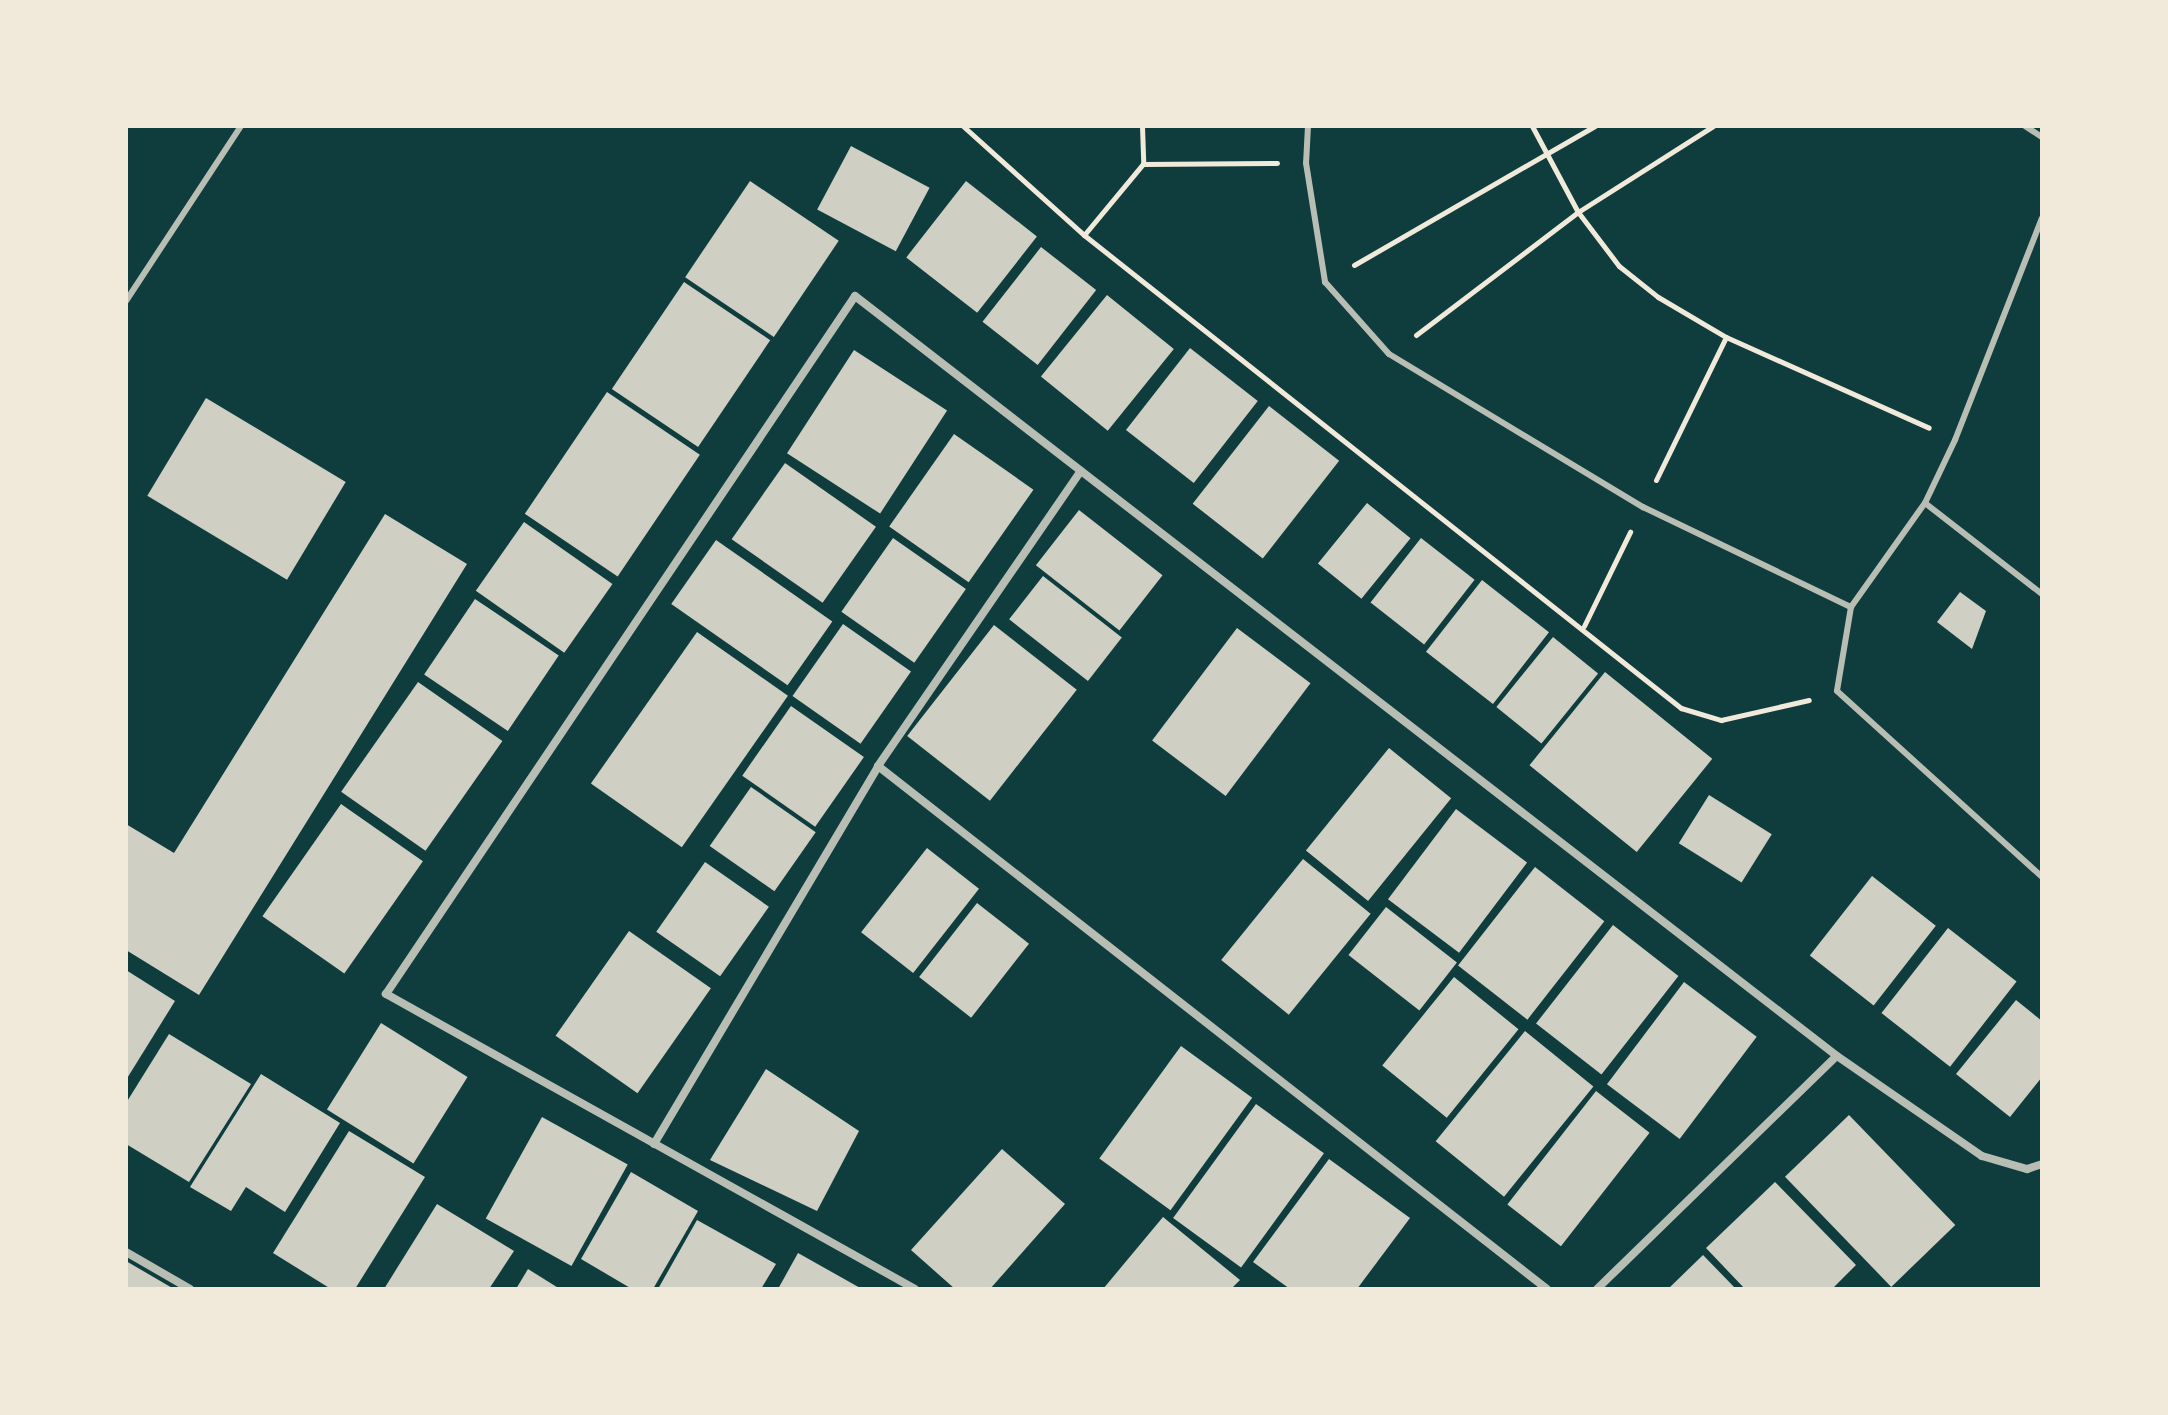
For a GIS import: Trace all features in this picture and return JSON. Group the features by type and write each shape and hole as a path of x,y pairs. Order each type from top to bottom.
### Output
{"street":[{"path":"915,1289 386,994 855,296 1837,1056 1982,1156 2027,1169 2042,1164"},
{"path":"654,1144 878,766 1081,471"},
{"path":"878,766 1547,1289"},
{"path":"1597,1289 1837,1056"},
{"path":"126,1252 190,1289"}],"lane":[{"path":"126,301 241,126"},
{"path":"1308,126 1306,163 1325,282 1389,354 1643,507 1851,607"},
{"path":"2025,126 2042,137"},
{"path":"2042,218 1955,440 1925,503 1851,607 1837,691 2042,877"},
{"path":"1925,503 2041,592"}],"path":[{"path":"963,126 1084,235 1681,708 1721,720 1780,710 1837,691"},
{"path":"1084,235 1143,164 1142,126"},
{"path":"1532,126 1578,212 1619,266 1658,297 1726,337 1955,440"},
{"path":"1325,282 1595,126"},
{"path":"1389,354 1578,212 1713,126"},
{"path":"1143,164 1306,163"}],"building":[{"path":"851,146 930,188 896,251 817,210"},
{"path":"750,181 839,241 774,337 685,277"},
{"path":"966,181 1037,236 977,313 906,257"},
{"path":"1041,247 1096,290 1038,365 983,322"},
{"path":"684,282 770,340 698,447 612,389"},
{"path":"1107,295 1174,349 1108,431 1041,377"},
{"path":"1190,348 1258,401 1194,483 1126,430"},
{"path":"854,350 947,410 880,514 787,453"},
{"path":"607,392 700,455 618,576 525,514"},
{"path":"206,398 346,482 287,580 147,496"},
{"path":"1269,406 1339,461 1263,559 1193,504"},
{"path":"954,434 1033,490 969,582 889,527"},
{"path":"785,463 876,527 823,603 732,539"},
{"path":"1367,503 1411,538 1361,599 1318,564"},
{"path":"1079,510 1163,575 1119,630 1036,565"},
{"path":"385,514 467,564 199,995 126,950 126,824 174,853"},
{"path":"524,522 612,584 564,653 476,591"},
{"path":"893,538 966,589 914,663 841,612"},
{"path":"1421,538 1475,580 1424,644 1371,603"},
{"path":"716,540 832,621 788,685 671,604"},
{"path":"1043,576 1122,638 1088,681 1009,619"},
{"path":"1482,580 1549,632 1493,704 1426,652"},
{"path":"1960,592 1986,611 1972,649 1937,622"},
{"path":"475,599 559,655 508,731 424,674"},
{"path":"843,624 911,672 861,744 793,696"},
{"path":"994,625 1077,690 990,801 907,736"},
{"path":"1237,628 1310,683 1226,796 1152,741"},
{"path":"697,632 788,696 682,847 591,784"},
{"path":"1553,637 1598,674 1541,743 1496,707"},
{"path":"1605,672 1712,759 1637,852 1529,765"},
{"path":"418,682 502,741 426,851 341,792"},
{"path":"791,706 864,757 815,827 742,776"},
{"path":"1389,748 1451,798 1368,901 1306,851"},
{"path":"751,787 816,832 774,891 710,846"},
{"path":"1709,795 1772,834 1742,883 1679,843"},
{"path":"341,804 423,861 344,974 262,916"},
{"path":"1456,809 1527,863 1459,953 1388,899"},
{"path":"927,848 979,889 913,973 861,932"},
{"path":"1303,859 1371,914 1289,1015 1221,960"},
{"path":"705,862 769,907 720,976 656,932"},
{"path":"1535,867 1604,921 1527,1020 1458,966"},
{"path":"1872,876 1936,926 1874,1005 1810,956"},
{"path":"977,903 1029,944 971,1018 919,977"},
{"path":"1386,907 1457,962 1419,1010 1348,955"},
{"path":"1613,925 1678,976 1601,1075 1536,1024"},
{"path":"1948,928 2017,982 1950,1067 1882,1013"},
{"path":"629,931 711,988 637,1093 556,1036"},
{"path":"126,970 175,1001 126,1080"},
{"path":"1454,977 1519,1029 1447,1118 1382,1066"},
{"path":"1684,982 1757,1037 1680,1139 1607,1084"},
{"path":"2016,1000 2042,1021 2042,1077 2010,1117 1956,1074"},
{"path":"381,1023 468,1077 413,1164 327,1110"},
{"path":"1525,1031 1593,1086 1504,1197 1436,1141"},
{"path":"169,1034 251,1084 189,1182 126,1144 126,1103"},
{"path":"1181,1046 1252,1098 1170,1210 1099,1158"},
{"path":"766,1069 859,1131 817,1211 710,1160"},
{"path":"261,1074 340,1123 285,1212 246,1187 231,1211 190,1187"},
{"path":"1596,1091 1650,1133 1561,1246 1507,1204"},
{"path":"1256,1104 1324,1153 1241,1267 1173,1218"},
{"path":"1849,1115 1955,1225 1891,1287 1785,1177"},
{"path":"542,1117 628,1165 571,1266 486,1218"},
{"path":"349,1131 425,1177 355,1289 331,1289 273,1253"},
{"path":"1002,1149 1065,1204 990,1289 955,1289 911,1250"},
{"path":"1329,1159 1410,1218 1357,1289 1290,1289 1253,1262"},
{"path":"631,1172 698,1211 653,1289 632,1289 581,1259"},
{"path":"1775,1182 1856,1265 1832,1289 1745,1289 1706,1248"},
{"path":"437,1204 514,1251 489,1289 384,1289"},
{"path":"1163,1217 1240,1280 1231,1289 1103,1289"},
{"path":"697,1220 776,1264 761,1289 658,1289"},
{"path":"798,1253 862,1289 778,1289"},
{"path":"1703,1255 1736,1289 1668,1289"},
{"path":"126,1261 174,1289 126,1289"},
{"path":"528,1269 560,1289 516,1289"}]}
